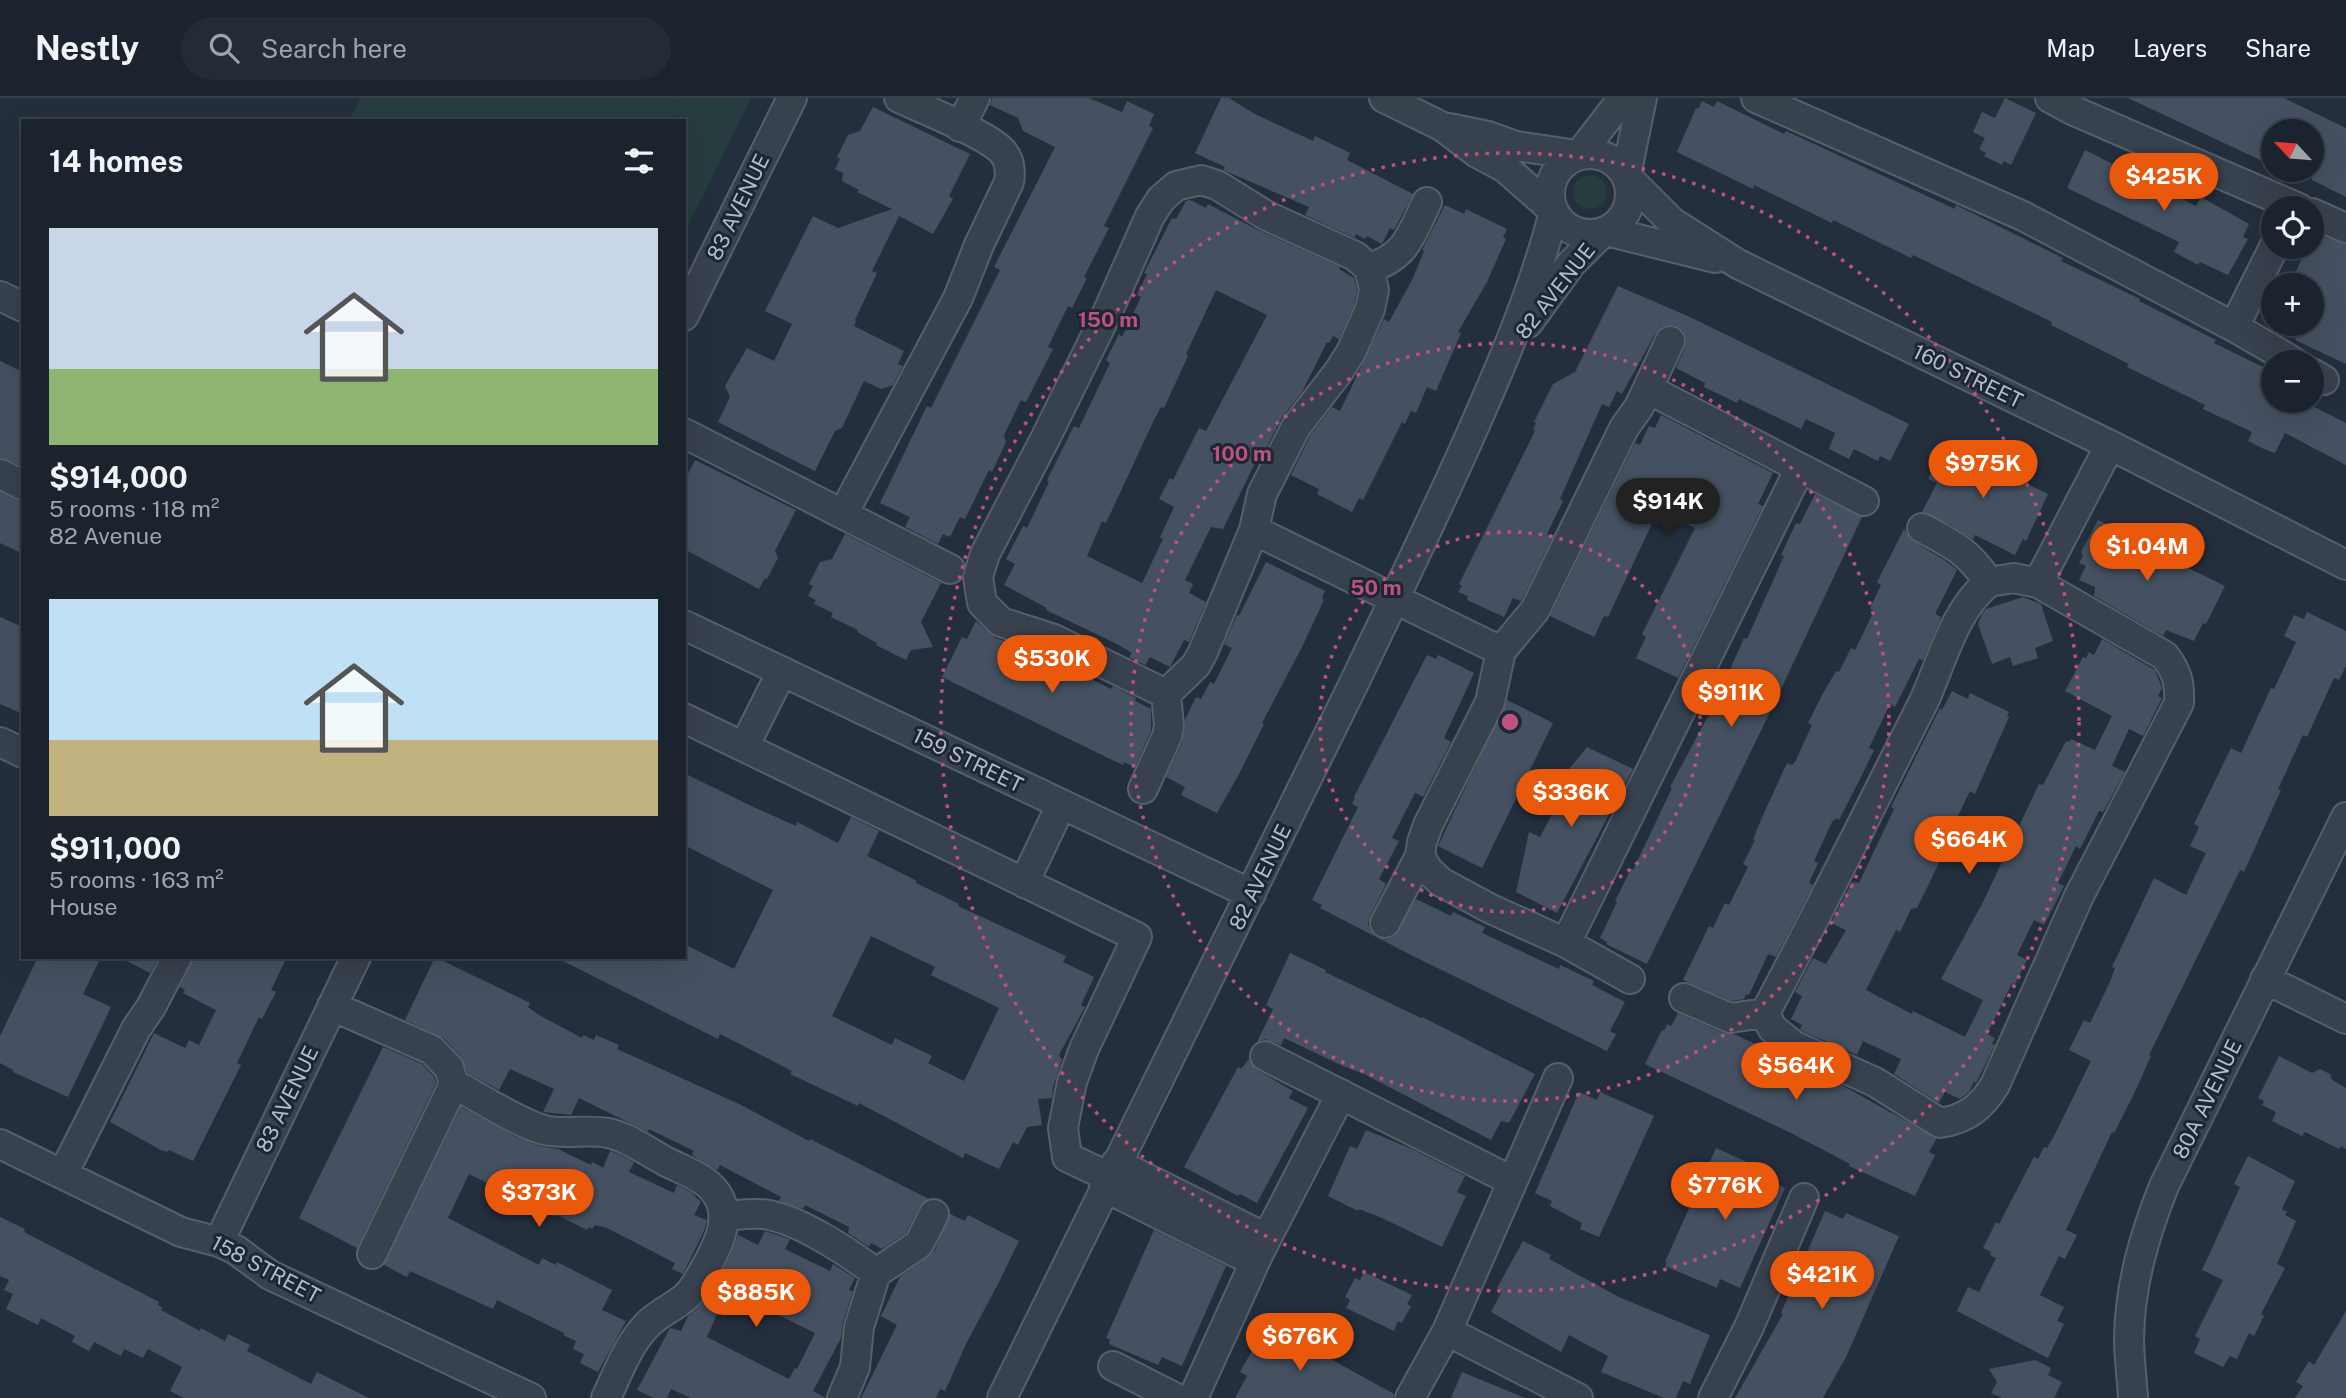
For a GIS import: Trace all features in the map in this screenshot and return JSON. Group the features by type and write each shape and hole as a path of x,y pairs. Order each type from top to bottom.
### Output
{"street":[{"name":"83 AVENUE","path":"686,312 792,98"},
{"path":"843,514 953,308 1009,182 1009,162 1001,150 899,98"},
{"path":"960,127 975,98"},
{"path":"1384,98 1443,127 1477,153 1505,169 1554,211 1570,229 1581,233 1605,231 1617,224 1625,214 1631,189 1627,176 1612,159 1601,155 1578,155 1516,146 1488,136 1443,127"},
{"path":"1554,211 1550,197 1556,172 1565,162 1578,155 1623,98"},
{"path":"1627,176 1642,98"},
{"path":"1756,98 1805,108 2023,216 2273,350"},
{"path":"2050,98 2270,196"},
{"name":"160 STREET","path":"1627,176 1672,222 1738,264 2110,445 2346,565"},
{"path":"1201,180 1217,185 1266,216 1355,256 1369,268 1374,290 1361,330 1339,371 1296,427 1262,494 1254,530 1196,665 1166,694 1096,657 993,616 982,603 978,587 985,554 1096,334 1150,216 1161,199 1175,186 1201,180"},
{"path":"1369,268 1389,262 1404,248 1427,202"},
{"name":"82 AVENUE","path":"1002,1398 1395,598 1508,351 1539,266 1554,211"},
{"path":"2324,219 2346,228"},
{"name":"160 STREET","path":"1605,231 1738,264"},
{"name":"82 AVENUE","path":"1508,351 1571,264 1605,231"},
{"path":"2234,327 2268,259"},
{"path":"0,296 21,306"},
{"path":"1385,923 1420,856 1428,825 1490,702 1501,651 1535,610 1670,341"},
{"path":"1648,389 1864,501"},
{"path":"686,434 950,569"},
{"path":"2038,583 2110,445"},
{"path":"1566,943 1800,468"},
{"path":"0,474 21,484"},
{"path":"1922,528 1961,549 1989,582"},
{"path":"1254,530 1501,651"},
{"path":"2014,578 2038,583 2165,656 2175,669 2180,684 2179,703 2078,898 1995,1085 1973,1112 1960,1119 1940,1123 1875,1083 1793,1045 1772,1028 1765,1013 1824,904 1876,793 1924,700 1960,618 1973,598 1989,582 2014,578"},
{"name":"159 STREET","path":"686,626 1251,894"},
{"path":"744,747 782,671"},
{"path":"1143,789 1167,736 1169,725 1166,694"},
{"path":"686,719 1137,937 1084,1049 1073,1082 1063,1128 1067,1157 1260,1250"},
{"path":"0,742 21,752"},
{"path":"1024,883 1060,805"},
{"name":"80A AVENUE","path":"2133,1398 2129,1340 2131,1307 2135,1276 2149,1222 2164,1186 2346,817"},
{"path":"1420,856 1428,870 1441,882 1489,908 1566,943 1630,979"},
{"path":"64,1174 136,1029 151,1007 176,959"},
{"name":"83 AVENUE","path":"219,1242 355,959"},
{"path":"2265,979 2346,1019"},
{"path":"1684,998 1730,1018 1765,1013"},
{"path":"332,1006 432,1050 449,1068 454,1084 372,1254"},
{"path":"1265,1056 1513,1181"},
{"path":"1410,1398 1447,1331 1558,1078"},
{"path":"454,1084 541,1129 596,1132 620,1137 704,1181 718,1195 723,1205 725,1216 720,1237 696,1285 687,1296 651,1321 634,1340 607,1398"},
{"path":"1193,1398 1260,1250 1340,1094"},
{"name":"158 STREET","path":"0,1144 181,1232 219,1242 236,1250 270,1275 531,1398"},
{"path":"1713,1398 1749,1327 1804,1198"},
{"path":"842,1398 855,1367 859,1327 876,1273 919,1244 934,1213"},
{"path":"725,1216 766,1214 782,1218 848,1252 876,1273"},
{"path":"1447,1331 1578,1398"},
{"path":"1113,1366 1176,1398"}],"green space":[{"path":"360,98 751,98 686,230 686,119 350,119"},
{"path":"1590,175 1602,180 1607,192 1602,204 1590,209 1578,204 1573,192 1578,180"}],"building":[{"path":"992,98 1089,98 1122,112 1127,101 1154,114 1149,126 1153,128 1104,226 1109,228 1084,277 1087,278 1072,308 1068,306 1048,347 1053,349 1026,402 1021,400 1004,435 1006,442 992,472 989,470 965,519 960,517 950,537 943,534 938,544 905,527 910,517 880,503 927,406 931,408 1000,270 994,267 1055,147 1023,131 1018,118 990,105"},
{"path":"1221,98 1229,98 1255,114 1313,141 1315,136 1350,153 1347,160 1413,194 1394,230 1390,228 1382,244 1367,236 1365,239 1356,234 1355,238 1305,215 1309,207 1223,170 1225,167 1195,153"},
{"path":"2005,98 2036,113 2011,165 2004,161 2002,165 1984,156 1986,153 1979,149 1985,138 1973,132 1982,112 1995,118"},
{"path":"2128,98 2284,98 2346,128 2346,197 2316,182 2324,182 2324,119 2261,119 2261,160"},
{"path":"1702,101 1714,107 1717,101 1784,134 1786,131 1955,209 1956,205 2063,258 2061,261 2216,340 2214,343 2261,366 2261,413 2324,412 2346,423 2346,465 2285,433 2275,453 2266,450 2248,441 2252,432 2203,409 2205,405 2127,367 2129,364 2051,325 2052,322 1913,255 1911,258 1833,220 1832,223 1754,185 1753,189 1677,152 1696,108 1698,109"},
{"path":"873,107 970,154 949,196 953,199 933,234 899,216 872,271 877,273 854,326 904,351 898,364 903,366 893,385 881,389 864,381 842,428 835,431 815,471 718,422 730,397 725,386 747,348 774,361 792,324 765,311 813,216 838,228 892,209 857,192 859,190 842,181 843,173 835,169 840,159 837,157 848,135 860,131"},
{"path":"2085,150 2196,206 2201,197 2249,224 2243,237 2248,239 2228,275 2200,262 2198,265 2174,252 2179,242 2067,188"},
{"path":"1190,200 1206,208 1208,204 1340,267 1339,269 1354,278 1357,290 1354,305 1339,339 1333,336 1329,343 1327,342 1302,392 1281,419 1261,459 1258,457 1223,529 1211,527 1185,580 1193,584 1189,593 1206,602 1189,642 1184,640 1170,667 1150,657 1145,665 1129,657 1132,653 1119,645 1046,610 1047,608 1004,585 1015,564 1006,559 1023,526 1027,528 1074,426 1079,428 1110,363 1106,360 1119,334 1122,337 1141,297 1137,295 1147,274 1144,273 1172,218 1176,219 1186,201","holes":["1216,290 1267,315 1206,431 1199,428 1173,480 1170,478 1159,499 1174,507 1160,537 1163,539 1142,583 1087,556 1102,521 1106,523 1154,420 1161,407 1164,408"]},
{"path":"1445,205 1464,214 1466,209 1507,229 1503,237 1506,239 1487,282 1458,332 1461,333 1436,391 1427,387 1416,413 1411,411 1405,424 1402,422 1363,500 1359,498 1352,512 1317,494 1319,489 1291,475 1310,436 1332,407 1340,411 1384,319 1389,322 1413,278 1424,251 1422,250"},
{"path":"2324,236 2346,244 2346,364 2324,354 2324,350 2316,350 2295,340 2297,336 2324,336 2324,273 2295,273 2302,259 2324,259"},
{"path":"1618,286 1690,317 1909,424 1890,461 1880,456 1878,461 1854,449 1849,459 1829,449 1835,433 1806,419 1801,429 1739,399 1737,403 1704,387 1705,383 1676,368 1686,339 1683,331 1676,326 1661,327 1622,394 1617,391 1609,407 1602,404 1547,534 1553,536 1521,601 1513,598 1504,617 1467,600 1468,596 1458,592 1462,586 1459,584 1535,431 1534,422 1553,384 1575,372"},
{"path":"0,361 21,371 21,465 0,458"},
{"path":"1661,415 1773,473 1758,504 1763,506 1678,678 1636,658 1646,637 1642,634 1695,528 1658,511 1608,617 1604,616 1594,637 1550,616 1635,443 1640,445 1649,426 1655,428"},
{"path":"1944,444 2048,494 2026,541 2023,539 2015,555 1975,535 1973,539 1922,512 1937,483 1928,479"},
{"path":"695,460 796,510 775,551 778,558 759,589 686,550 686,478"},
{"path":"0,492 21,500 21,553 0,543"},
{"path":"1815,494 1862,517 1647,964 1606,944 1607,942 1600,938 1617,902 1615,901 1631,869 1633,870 1672,788 1670,787 1715,703 1744,638 1747,639 1796,523 1800,524"},
{"path":"2098,520 2178,557 2176,562 2225,586 2206,624 2203,623 2194,641 2166,630 2163,636 2094,596 2095,587 2079,580 2086,566 2079,563 2083,556 2081,552"},
{"path":"1904,529 1914,542 1957,570 1936,612 1941,617 1923,660 1919,659 1895,707 1890,704 1869,748 1874,750 1839,820 1836,818 1832,822 1814,861 1818,863 1809,883 1813,885 1776,957 1768,954 1749,995 1746,994 1744,999 1732,1001 1683,980 1709,926 1713,928 1725,903 1729,905 1748,867 1743,864 1764,813 1787,763 1792,765 1795,762 1812,725 1808,723 1822,695 1836,671 1839,672 1851,648 1855,650 1874,611 1870,608 1881,585 1877,582"},
{"path":"845,534 941,583 921,622 933,647 911,650 906,660 876,645 877,643 857,632 858,630 831,617 833,613 814,604 816,600 808,596 813,586 809,584 820,562 832,559"},
{"path":"1266,562 1325,591 1322,598 1324,600 1238,776 1217,813 1181,795 1185,787 1166,777 1182,743 1185,720 1196,697 1201,699 1210,682 1214,684 1232,648 1224,644"},
{"path":"2023,597 2041,604 2053,641 2035,648 2038,658 2013,666 2010,657 1992,664 1978,624 1982,614 1986,609"},
{"path":"2307,612 2346,631 2346,666 2339,680 2334,678 2307,737 2303,735 2244,872 2240,870 2066,1230 2077,1235 2065,1259 2059,1256 2040,1295 2064,1307 2057,1321 2064,1324 2048,1358 1957,1311 1968,1287 1979,1292 1996,1258 1983,1248 1996,1222 1999,1224 2034,1157 2038,1159 2054,1136 2091,1061 2069,1050 2084,1020 2090,1023 2110,982 2115,968 2112,967 2154,878 2186,895 2206,853 2190,846 2199,827 2194,824 2231,748 2241,753 2271,688 2274,689 2296,642 2284,636 2294,615 2304,619"},
{"path":"0,617 21,626 21,713 0,704"},
{"path":"976,621 995,638 1048,654 1066,663 1065,666 1111,689 1113,686 1136,698 1135,701 1151,709 1151,731 1135,767 1124,762 1123,765 942,677 962,637 967,639"},
{"path":"2102,639 2155,670 2162,688 2158,696 2162,698 2143,736 2129,729 2112,766 2125,772 2103,812 2099,811 2080,849 2076,846 2058,883 2064,886 2044,925 2034,920 2017,955 2027,960 2015,984 2012,983 1987,1034 1995,1038 1992,1044 1995,1045 1976,1083 1974,1082 1969,1092 1960,1099 1945,1092 1939,1103 1894,1074 1901,1059 1863,1041 1857,1055 1802,1031 1802,1025 1791,1019 1802,996 1795,992 1813,958 1826,964 1846,930 1831,923 1852,882 1859,883 1894,809 1891,807 1940,708 1942,710 1952,691 1968,699 1970,693 2009,712 2009,717 1975,794 1970,791 1939,855 1942,857 1917,908 1911,909 1900,932 1896,930 1866,990 1965,1037 1983,1000 1941,979 1983,902 2039,784 2043,785 2066,741 2071,739 2095,750 2112,716 2065,691 2083,657 2086,658 2089,652 2094,655"},
{"path":"1427,655 1436,659 1438,655 1474,673 1444,738 1451,742 1423,797 1415,793 1392,838 1399,841 1379,879 1386,884 1370,916 1368,924 1371,931 1385,940 1394,937 1416,899 1451,916 1453,912 1485,927 1482,933 1559,969 1560,965 1594,981 1592,985 1625,1002 1610,1031 1616,1034 1607,1051 1411,955 1320,908 1322,905 1312,900 1358,807 1352,804 1354,797"},
{"path":"1507,700 1553,723 1482,868 1438,846"},
{"path":"1587,747 1633,769 1557,913 1516,892 1529,832 1540,837 1569,783 1557,784"},
{"path":"686,774 749,805 796,826 797,822 838,843 851,817 879,831 867,856 959,904 958,906 1066,956 1063,962 1094,977 1081,1005 1085,1007 1059,1055 1062,1060 1052,1098 1038,1099 1042,1125 1027,1127 1018,1145 1013,1142 999,1169 965,1153 963,1158 859,1103 858,1106 790,1074 792,1071 720,1034 718,1039 559,959 686,959 686,945 734,969 773,890 686,846","holes":["871,936 935,967 931,975 999,1008 964,1081 928,1063 932,1056 895,1038 892,1045 832,1016"]},
{"path":"1290,953 1535,1074 1509,1123 1501,1121 1491,1140 1364,1074 1284,1038 1281,1045 1265,1039 1257,1042 1273,1009 1266,1005"},
{"path":"37,959 100,959 83,994 111,1007 68,1097 13,1072 0,1063 0,1036"},
{"path":"123,959 157,959 150,973"},
{"path":"192,959 286,959 271,990 276,992 262,1019 259,1017 237,1063 241,1065 193,1161 169,1150 161,1150 110,1122 154,1033 185,1048 189,1040 199,1045 216,1010 183,993 185,990 180,987"},
{"path":"434,959 439,959 530,1003 528,1007 539,1015 582,1038 583,1035 594,1040 596,1035 619,1045 617,1049 739,1104 929,1199 920,1206 906,1233 882,1249 871,1243 869,1247 848,1233 849,1227 805,1205 803,1209 779,1201 781,1197 720,1165 717,1170 692,1155 694,1151 579,1098 571,1115 543,1112 554,1089 510,1069 499,1090 468,1073 461,1057 444,1038 405,1020"},
{"path":"1678,1013 1723,1033 1734,1034 1843,1086 1937,1138 1929,1152 1935,1155 1915,1196 1849,1166 1850,1164 1791,1133 1645,1064 1662,1030 1664,1031 1667,1024 1671,1026"},
{"path":"383,1047 422,1064 436,1083 357,1248 299,1218"},
{"path":"2279,1056 2312,1073 2320,1069 2346,1088 2346,1149 2341,1146 2339,1149 2305,1132 2302,1136 2272,1121 2276,1112 2262,1105 2264,1101 2258,1098"},
{"path":"1249,1059 1257,1070 1293,1091 1289,1098 1308,1108 1257,1203 1240,1194 1238,1196 1184,1167 1238,1067 1241,1069"},
{"path":"1579,1092 1597,1100 1600,1092 1654,1116 1599,1237 1580,1229 1582,1223 1550,1206 1552,1201 1535,1193"},
{"path":"461,1107 516,1137 539,1146 558,1149 591,1165 592,1162 603,1168 610,1151 616,1153 634,1162 629,1172 674,1193 677,1185 692,1193 701,1202 694,1215 707,1220 683,1274 672,1269 675,1263 607,1228 595,1225 587,1230 469,1174 448,1218 539,1265 542,1258 556,1265 557,1262 612,1290 602,1310 626,1321 598,1372 580,1363 584,1354 573,1349 576,1341 563,1335 564,1333 497,1300 493,1309 410,1271 407,1277 384,1265"},
{"path":"1366,1130 1412,1149 1465,1176 1457,1192 1466,1196 1442,1247 1328,1196 1350,1146 1357,1149"},
{"path":"1716,1148 1773,1174 1770,1181 1785,1188 1740,1288 1720,1279 1717,1288 1665,1266"},
{"path":"2248,1156 2295,1181 2282,1209 2287,1212 2285,1215 2296,1221 2277,1264 2285,1268 2261,1314 2264,1316 2254,1336 2249,1333 2237,1359 2230,1356 2223,1367 2194,1353 2200,1339 2195,1336 2223,1280 2202,1270 2240,1187 2234,1184"},
{"path":"1825,1211 1843,1219 1846,1213 1899,1236 1847,1355 1823,1398 1735,1398 1783,1314 1781,1313"},
{"path":"950,1214 965,1221 968,1215 1019,1241 945,1391 940,1389 936,1398 861,1398 897,1325 881,1316 900,1277 934,1252"},
{"path":"0,1217 159,1302 158,1305 163,1308 161,1310 200,1331 201,1328 225,1341 228,1334 250,1345 247,1351 311,1384 317,1372 369,1398 184,1398 170,1391 182,1367 148,1349 143,1358 124,1349 121,1356 94,1342 89,1351 72,1342 75,1336 41,1318 38,1325 6,1309 13,1294 4,1290 9,1280 0,1276"},
{"path":"1154,1230 1226,1266 1182,1366 1162,1357 1158,1365 1109,1344 1110,1339 1106,1338"},
{"path":"765,1231 790,1239 785,1249 830,1271 833,1264 855,1278 849,1290 853,1291 841,1338 813,1391 826,1398 691,1398 671,1389 667,1398 654,1398 637,1390 670,1328 681,1331 688,1316 710,1293 738,1235 758,1245","holes":["724,1298 743,1307 744,1304 748,1306 750,1301 815,1333 789,1379 707,1337"]},
{"path":"1523,1241 1551,1255 1549,1259 1619,1297 1710,1335 1690,1384 1683,1381 1676,1398 1664,1398 1601,1372 1608,1356 1569,1335 1561,1352 1491,1312 1502,1291 1497,1288"},
{"path":"1364,1272 1412,1295 1407,1304 1411,1306 1402,1323 1398,1321 1394,1331 1346,1308 1350,1300 1345,1297 1355,1278 1360,1280"},
{"path":"2346,1311 2346,1398 2295,1398 2303,1386 2296,1382 2309,1361 2314,1365"},
{"path":"1267,1324 1394,1394 1393,1398 1235,1398 1247,1376 1240,1372"},
{"path":"2035,1360 2051,1368 2048,1375 2062,1382 2054,1398 2002,1398 1991,1393 1997,1382 1989,1369"},
{"path":"1462,1372 1525,1398 1451,1398"}]}
